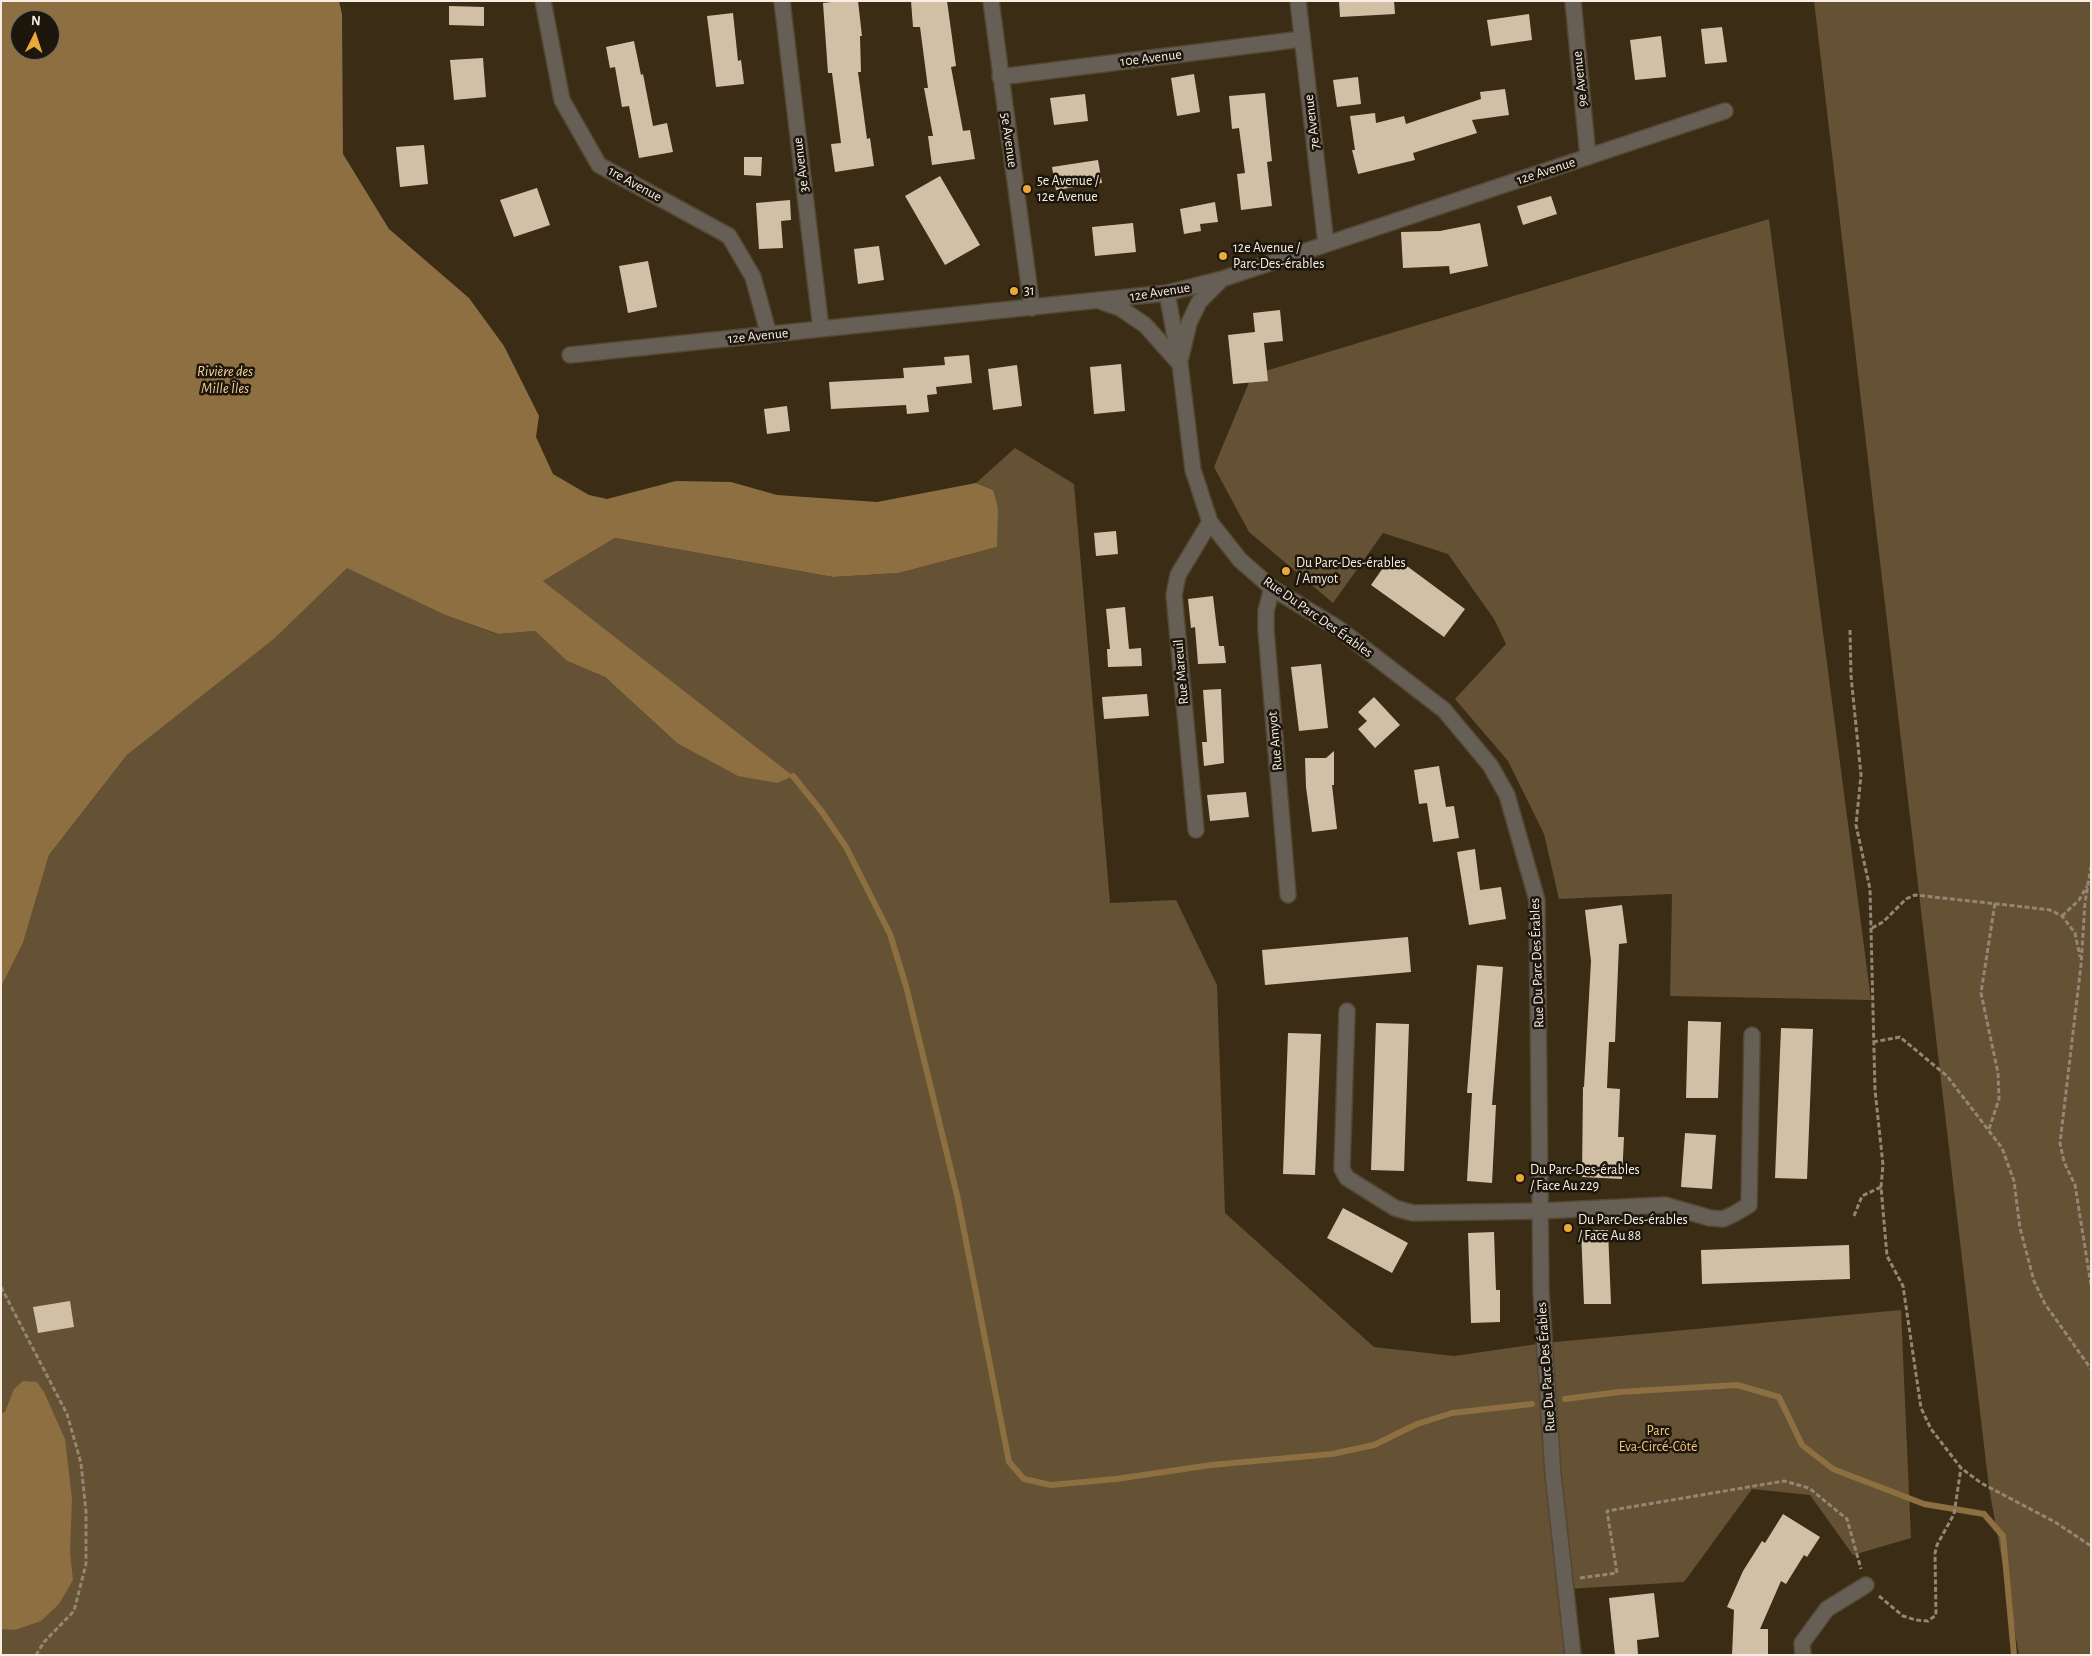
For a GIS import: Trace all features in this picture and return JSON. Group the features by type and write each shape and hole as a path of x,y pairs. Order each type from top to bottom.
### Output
{"street":[{"name":"1re Avenue","path":"543,1 562,100 600,165 729,236 752,277 769,335"},
{"name":"3e Avenue","path":"782,1 821,330"},
{"name":"5e Avenue","path":"991,1 1032,308"},
{"name":"7e Avenue","path":"1298,1 1326,244"},
{"name":"9e Avenue","path":"1573,1 1588,157"},
{"name":"10e Avenue","path":"1000,77 1302,39"},
{"name":"12e Avenue","path":"570,355 1167,293 1222,279 1725,111"},
{"path":"1180,364 1189,323 1199,302 1222,279"},
{"name":"Rue Du Parc Des Érables","path":"1167,293 1180,364 1193,470 1210,522 1240,560 1272,588 1339,629 1444,710 1490,765 1507,795 1538,900 1541,1300 1553,1474 1572,1655"},
{"path":"1099,300 1120,308 1145,324 1180,364"},
{"name":"Rue Mareuil","path":"1196,830 1174,595 1178,575 1210,522"},
{"name":"Rue Amyot","path":"1272,588 1266,611 1266,630 1288,896"},
{"path":"1347,1011 1342,1169 1347,1178 1395,1208 1413,1213 1540,1211 1665,1205 1710,1218 1723,1219 1749,1205 1752,1034"},
{"path":"1803,1655 1802,1644 1827,1609 1866,1585"}],"path":[{"path":"1850,630 1851,676 1861,775 1856,825 1870,890 1875,1090 1883,1165 1881,1186 1886,1256 1903,1286 1920,1408 1931,1429 1961,1468 1981,1483 2055,1522 2091,1546"},
{"path":"2091,866 2060,1143 2064,1162 2075,1185 2079,1201 2091,1285"},
{"path":"2062,916 2079,900 2088,883"},
{"path":"1872,928 1883,922 1906,899 1915,895 2050,910 2062,916 2074,933 2081,965"},
{"path":"1988,1130 1999,1099 1998,1073 1981,993 1996,903"},
{"path":"1873,1042 1900,1036 1946,1076 2002,1148 2014,1181 2020,1228 2034,1281 2045,1304 2091,1369"},
{"path":"1854,1216 1862,1196 1881,1186"},
{"path":"1,1287 67,1414 81,1463 86,1512 86,1564 74,1611 44,1642 36,1655"},
{"path":"1564,1579 1617,1573 1607,1512 1784,1481 1810,1488 1847,1519 1866,1585 1903,1616 1928,1621 1936,1615 1938,1604 1935,1554 1937,1545 1954,1514 1961,1468"}],"green space":[{"path":"1814,1 2091,1 2091,1655 2019,1655 1989,1488"},
{"path":"1769,219 1871,1000 1670,996 1672,894 1559,899 1544,834 1508,761 1455,699 1506,644 1494,619 1448,554 1383,533 1333,603 1249,532 1214,467 1252,375"},
{"name":"Parc Eva-Circé-Côté","path":"1015,448 1074,484 1110,903 1176,900 1217,985 1225,1213 1374,1347 1454,1356 1544,1343 1901,1310 1911,1538 1853,1555 1810,1495 1752,1489 1684,1582 1567,1589 1573,1655 1,1655 1,987 23,943 49,855 127,755 274,639 347,567 445,615 497,634 535,631 567,661 605,677 677,743 599,627 543,581 615,538 833,577 899,573 997,547 993,490 976,483"}],"water":[{"name":"Rivière des Mille Îles","path":"1,1 339,1 342,14 343,154 389,229 469,298 504,346 539,416 536,437 553,474 589,495 607,499 676,481 731,482 777,495 877,502 976,483 993,490 998,508 997,547 899,573 833,577 615,538 543,581 793,776 777,783 738,776 677,743 605,677 567,661 535,631 498,634 445,615 347,568 274,639 127,755 49,855 23,943 1,987"},
{"path":"23,1381 37,1382 44,1392 65,1439 72,1499 70,1552 73,1580 59,1604 41,1621 15,1630 1,1629 1,1414 5,1412 14,1389"}],"building":[{"path":"858,1 862,36 860,36 861,72 858,72 867,139 870,138 874,166 835,172 831,144 841,143 832,73 828,73 823,3"},
{"path":"911,1 947,1 956,66 951,67 963,131 970,130 975,159 932,165 928,136 933,136 924,88 928,88 920,27 913,27"},
{"path":"1339,1 1394,1 1395,14 1340,17"},
{"path":"449,6 484,7 484,26 449,25"},
{"path":"733,13 738,61 741,60 744,84 716,87 707,16"},
{"path":"1529,14 1532,40 1491,46 1487,20"},
{"path":"1722,27 1727,62 1705,64 1701,29"},
{"path":"1661,36 1666,77 1635,80 1630,40"},
{"path":"634,41 641,75 643,74 653,126 667,123 673,152 639,158 629,106 622,107 615,67 610,68 606,47"},
{"path":"483,58 486,97 454,100 450,60"},
{"path":"1194,74 1200,112 1177,116 1171,78"},
{"path":"1358,77 1361,104 1337,107 1333,80"},
{"path":"1505,89 1509,115 1472,120 1477,133 1413,153 1415,160 1358,174 1352,150 1355,150 1350,116 1375,113 1376,123 1404,116 1406,124 1481,99 1480,92"},
{"path":"1265,93 1272,161 1267,162 1272,206 1241,210 1237,174 1245,173 1239,128 1232,129 1229,96"},
{"path":"1085,94 1088,121 1054,125 1050,98"},
{"path":"424,145 428,184 400,187 396,147"},
{"path":"744,157 762,157 761,176 744,175"},
{"path":"1098,160 1102,183 1056,190 1052,167"},
{"path":"940,176 980,245 945,265 905,196"},
{"path":"537,188 550,225 514,237 500,200"},
{"path":"1551,196 1557,214 1523,225 1517,206"},
{"path":"790,200 791,220 781,221 783,248 759,249 756,203"},
{"path":"1215,202 1218,222 1200,224 1201,231 1184,234 1180,209"},
{"path":"1133,223 1136,252 1095,256 1092,227"},
{"path":"1480,223 1488,266 1450,274 1449,266 1403,268 1401,232 1440,231"},
{"path":"879,246 884,280 858,284 854,249"},
{"path":"648,261 657,307 628,313 619,266"},
{"path":"1280,310 1283,341 1264,343 1268,381 1233,384 1228,335 1255,332 1253,313"},
{"path":"969,355 972,383 936,387 937,394 927,395 929,412 907,414 906,405 831,409 829,382 904,378 903,368 945,365 944,357"},
{"path":"1121,364 1125,411 1094,414 1090,367"},
{"path":"1017,365 1022,406 993,410 988,369"},
{"path":"787,406 790,431 767,434 764,409"},
{"path":"1116,531 1118,554 1096,556 1094,533"},
{"path":"1392,555 1465,609 1444,637 1371,585"},
{"path":"1213,596 1219,646 1224,646 1226,663 1198,664 1195,627 1191,628 1188,599"},
{"path":"1125,607 1129,649 1141,648 1142,666 1108,667 1107,649 1110,649 1106,609"},
{"path":"1321,664 1328,728 1299,731 1291,667"},
{"path":"1221,689 1224,763 1204,766 1202,742 1207,742 1203,690"},
{"path":"1147,694 1149,716 1104,719 1102,697"},
{"path":"1374,697 1400,725 1375,748 1358,729 1367,721 1358,712"},
{"path":"1334,751 1334,785 1332,785 1337,829 1312,832 1306,787 1305,758 1326,758"},
{"path":"1439,766 1446,807 1454,806 1459,838 1433,842 1427,803 1419,804 1414,770"},
{"path":"1246,792 1249,817 1210,821 1207,795"},
{"path":"1475,849 1480,890 1501,887 1506,919 1469,925 1457,852"},
{"path":"1622,905 1627,943 1619,944 1615,1042 1609,1042 1607,1088 1620,1089 1618,1137 1624,1137 1622,1179 1582,1177 1583,1087 1591,961 1585,910"},
{"path":"1408,937 1411,972 1265,985 1262,950"},
{"path":"1477,965 1503,967 1492,1105 1496,1105 1492,1183 1467,1181 1472,1093 1467,1093"},
{"path":"1688,1021 1721,1022 1718,1098 1686,1098"},
{"path":"1376,1023 1409,1024 1404,1171 1371,1170"},
{"path":"1781,1028 1813,1029 1807,1179 1775,1178"},
{"path":"1288,1033 1321,1034 1315,1175 1283,1174"},
{"path":"1685,1133 1716,1135 1712,1189 1681,1187"},
{"path":"1343,1208 1408,1243 1392,1273 1327,1238"},
{"path":"1581,1230 1608,1230 1611,1304 1584,1304"},
{"path":"1494,1232 1496,1290 1500,1290 1500,1322 1471,1323 1468,1233"},
{"path":"1849,1245 1850,1279 1702,1284 1701,1250"},
{"path":"70,1301 74,1327 38,1333 33,1307"},
{"path":"1783,1514 1820,1537 1807,1557 1804,1555 1786,1584 1781,1581 1760,1629 1768,1629 1768,1655 1732,1655 1734,1610 1727,1607 1743,1571 1762,1541 1765,1543"},
{"path":"1654,1593 1659,1637 1637,1640 1638,1655 1615,1655 1609,1598"}],"waterway":[{"path":"793,776 822,812 846,847 890,934 906,986 957,1195 1009,1462 1024,1479 1051,1485 1116,1479 1211,1465 1332,1454 1374,1445 1417,1424 1452,1413 1532,1404"},
{"path":"1565,1399 1619,1392 1737,1385 1779,1397 1802,1445 1833,1469 1924,1504 1984,1514 2003,1536 2014,1655"}],"place":[{"name":"5e Avenue / 12e Avenue","path":"1027,189"},
{"name":"12e Avenue / Parc-Des-érables","path":"1223,256"},
{"name":"31","path":"1014,291"},
{"name":"Du Parc-Des-érables / Amyot","path":"1286,571"},
{"name":"Du Parc-Des-érables / Face Au 229","path":"1520,1178"},
{"name":"Du Parc-Des-érables / Face Au 88","path":"1568,1228"}]}
